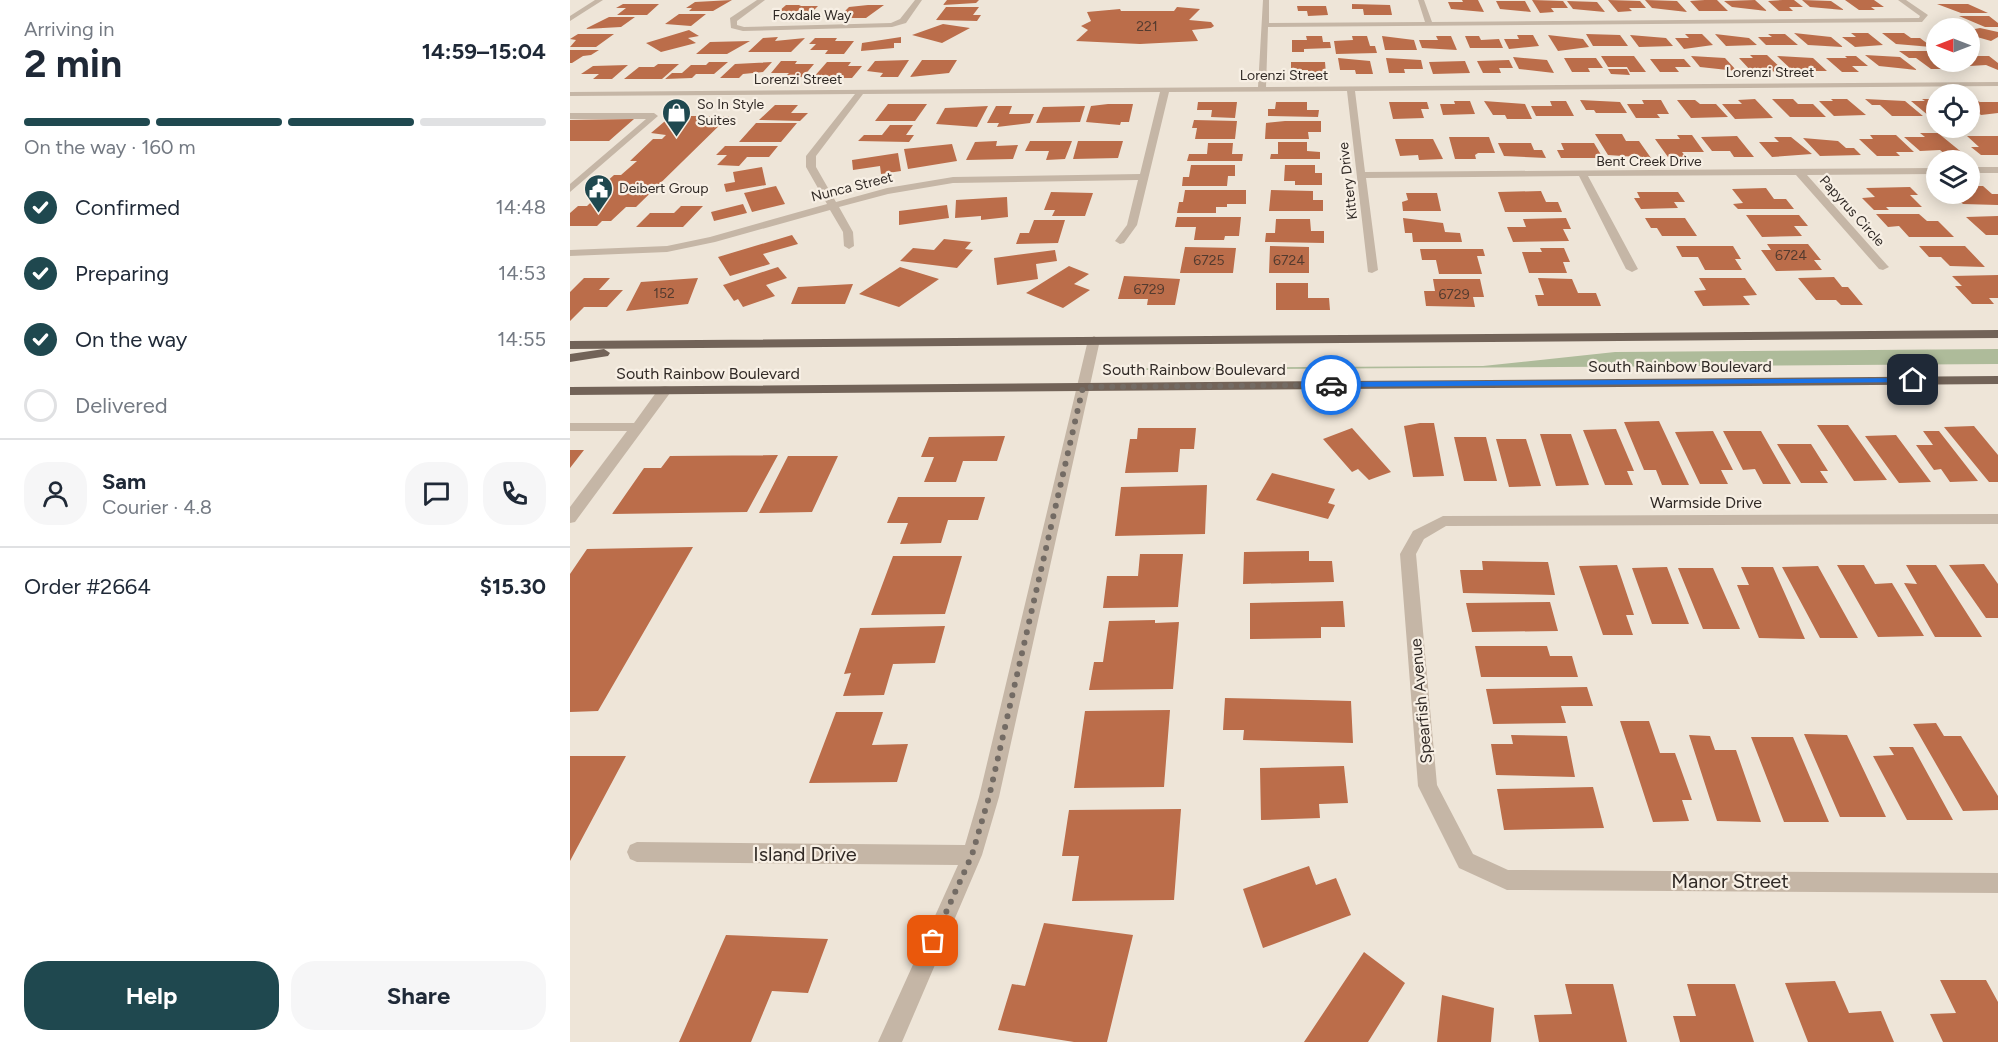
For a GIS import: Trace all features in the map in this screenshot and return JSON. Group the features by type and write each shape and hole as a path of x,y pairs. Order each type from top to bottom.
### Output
{"main road":[{"name":"South Rainbow Boulevard","path":"570,345 1998,334"},
{"path":"570,358 664,344"},
{"name":"South Rainbow Boulevard","path":"570,391 1998,380"}],"street":[{"path":"570,19 600,0"},
{"name":"Foxdale Way","path":"762,0 733,20 734,26 743,29 892,25 903,21 919,0"},
{"path":"1262,89 1266,0"},
{"path":"1421,0 1429,24"},
{"path":"1264,25 1922,20 1924,15 1901,0"},
{"name":"Lorenzi Street","path":"570,94 1998,84"},
{"name":"Kittery Drive","path":"1351,88 1372,270"},
{"path":"1120,241 1132,225 1165,90"},
{"path":"849,246 848,232 811,167 812,156 861,93"},
{"path":"570,116 654,116 570,189"},
{"path":"1980,170 1998,170"},
{"name":"Bent Creek Drive","path":"1361,175 1926,171"},
{"name":"Papyrus Circle","path":"1800,173 1883,267"},
{"path":"1583,175 1632,269"},
{"name":"Nunca Street","path":"570,253 666,249 711,240 887,191 953,180 1145,177"},
{"path":"890,1042 972,855 989,797 1094,340"},
{"path":"570,518 665,390"},
{"path":"570,428 637,427"},
{"name":"Warmside Drive","path":"1418,534 1443,521 1998,519"},
{"name":"Spearfish Avenue","path":"1418,534 1408,554 1428,786 1466,861"},
{"name":"Island Drive","path":"637,852 972,855"},
{"name":"Manor Street","path":"1466,861 1507,880 1998,883"}],"green space":[{"path":"1998,349 1998,364 1136,370 1149,368 1483,366 1615,352"}],"building":[{"path":"732,0 713,11 689,11 692,8 686,8 695,2"},
{"path":"947,0 979,0 976,3 943,5"},
{"path":"1462,0 1478,0 1484,12 1451,9 1448,2 1463,2"},
{"path":"1532,0 1563,1 1568,8 1551,8 1554,12 1540,13"},
{"path":"1608,0 1640,1 1646,8 1629,8 1632,11 1618,12"},
{"path":"1645,0 1677,1 1687,12 1652,8"},
{"path":"1717,0 1728,11 1699,11 1690,1"},
{"path":"1755,0 1767,11 1732,7 1724,1"},
{"path":"1794,0 1803,7 1789,7 1793,11 1779,11 1768,1"},
{"path":"1802,0 1831,1 1844,10 1810,7"},
{"path":"1845,0 1874,0 1884,7 1871,7 1875,10 1859,10"},
{"path":"1496,1 1525,1 1531,12 1500,9"},
{"path":"1567,1 1597,2 1605,12 1573,9"},
{"path":"623,4 659,4 647,15 617,15 626,8 616,8"},
{"path":"1352,4 1390,5 1392,15 1364,15 1363,9 1352,9"},
{"path":"1937,4 1968,4 1988,13 1961,13"},
{"path":"786,5 818,6 806,18 780,18 787,12 778,12"},
{"path":"884,5 866,18 838,18 849,7"},
{"path":"1297,6 1326,6 1328,15 1308,16 1307,11 1298,11"},
{"path":"946,7 979,7 973,15 981,15 977,21 936,20"},
{"path":"1177,7 1200,9 1189,20 1211,22 1214,26 1192,30 1198,41 1140,44 1076,41 1088,30 1081,26 1091,21 1087,12 1120,9 1121,11 1174,11"},
{"path":"679,14 706,14 691,26 665,24"},
{"path":"1959,16 1989,16 1998,23 1998,27 1980,25 1980,18"},
{"path":"609,17 635,17 621,27 585,29"},
{"path":"943,24 970,28 942,43 912,35"},
{"path":"1980,28 1998,32 1998,37 1991,41 1980,38"},
{"path":"689,30 699,36 688,38 696,43 661,52 646,43"},
{"path":"1794,33 1831,37 1843,47 1808,45"},
{"path":"1851,33 1868,33 1883,45 1855,47 1842,37 1856,37"},
{"path":"1882,33 1904,33 1911,38 1920,38 1926,42 1926,46 1896,44"},
{"path":"578,34 614,34 596,47 570,47 576,40 570,39"},
{"path":"1586,34 1620,35 1628,46 1593,46"},
{"path":"1685,34 1702,34 1713,45 1684,49 1675,38 1689,38"},
{"path":"1715,34 1749,38 1757,45 1726,46"},
{"path":"1768,34 1785,34 1798,45 1766,45 1758,37 1772,37"},
{"path":"1517,35 1533,35 1539,46 1509,49 1504,39 1519,39"},
{"path":"1548,35 1583,39 1589,47 1558,51"},
{"path":"1630,35 1666,38 1673,46 1639,47"},
{"path":"1306,36 1322,36 1323,42 1330,42 1331,48 1292,52 1292,40 1307,40"},
{"path":"1352,36 1367,36 1370,46 1375,46 1377,53 1336,54 1334,41 1353,40"},
{"path":"1382,36 1414,40 1417,50 1385,50"},
{"path":"1436,36 1451,36 1457,50 1422,48 1419,40 1438,40"},
{"path":"1465,36 1479,36 1481,40 1499,39 1503,48 1470,48"},
{"path":"778,37 775,41 805,38 791,52 748,52 763,38"},
{"path":"901,37 901,43 894,43 894,48 861,51 862,43"},
{"path":"815,38 854,41 844,54 825,54 828,50 810,50 816,44 809,44"},
{"path":"750,41 727,54 696,54 710,42"},
{"path":"570,50 599,50 570,63"},
{"path":"1899,51 1926,51 1926,65 1916,58 1909,58"},
{"path":"1750,55 1767,55 1784,71 1752,72 1739,58 1753,58"},
{"path":"1865,55 1900,57 1917,70 1879,66"},
{"path":"1601,56 1634,56 1646,72 1630,72 1627,67 1608,67"},
{"path":"1691,56 1725,58 1737,71 1700,67"},
{"path":"1777,56 1813,58 1827,71 1793,71"},
{"path":"1845,56 1856,56 1868,66 1852,66 1859,72 1842,72 1826,58 1847,58"},
{"path":"1980,56 1989,56 1998,63 1998,70 1986,65 1980,65"},
{"path":"1513,57 1547,60 1554,73 1519,69"},
{"path":"1338,58 1370,61 1373,74 1356,74 1355,70 1340,70"},
{"path":"1386,58 1421,60 1423,69 1404,69 1405,73 1389,73"},
{"path":"1564,58 1596,58 1603,68 1588,68 1590,72 1572,72"},
{"path":"1650,59 1684,59 1691,67 1675,67 1679,72 1660,72"},
{"path":"909,60 898,77 880,77 883,73 867,71 875,61"},
{"path":"922,60 957,60 949,73 910,77"},
{"path":"1509,60 1513,68 1499,68 1501,73 1483,73 1477,61"},
{"path":"781,61 814,64 803,77 784,78 789,73 771,73"},
{"path":"1465,61 1470,73 1433,74 1429,62"},
{"path":"709,62 728,62 714,74 696,74 692,78 665,79 672,73 682,73 691,65 706,65"},
{"path":"772,62 763,72 743,74 739,78 720,78 735,64"},
{"path":"827,62 851,62 848,66 862,66 852,78 813,78"},
{"path":"1291,62 1325,62 1326,74 1308,75 1308,70 1291,70"},
{"path":"658,64 679,64 662,79 624,79 639,67 654,67"},
{"path":"628,65 612,79 593,79 599,74 581,74 593,66"},
{"path":"1608,69 1627,69 1630,75 1611,74"},
{"path":"1755,99 1773,118 1735,119 1722,104 1742,104 1738,100"},
{"path":"1772,99 1793,99 1798,104 1813,104 1826,117 1790,117"},
{"path":"1831,99 1847,99 1866,115 1834,116 1819,101 1833,101"},
{"path":"1865,99 1905,101 1923,116 1892,116 1880,105 1872,105"},
{"path":"1922,99 1926,99 1926,114 1911,101 1925,101"},
{"path":"1580,100 1620,102 1627,113 1596,113 1594,110 1586,110"},
{"path":"1642,100 1661,100 1669,114 1657,114 1660,118 1636,118 1627,104 1644,104"},
{"path":"1677,100 1695,100 1700,104 1716,104 1728,117 1691,118"},
{"path":"1454,101 1470,101 1475,114 1443,115 1440,104 1455,104"},
{"path":"1484,101 1525,104 1532,119 1507,119 1505,115 1493,115"},
{"path":"1550,101 1566,101 1574,116 1536,116 1531,106 1552,106"},
{"path":"1198,102 1237,102 1235,118 1211,117 1212,110 1197,110"},
{"path":"1276,102 1307,102 1307,110 1319,110 1318,117 1268,116 1268,109 1275,109"},
{"path":"1389,102 1427,102 1429,109 1421,109 1424,118 1393,119"},
{"path":"1980,102 1998,102 1998,113 1981,115"},
{"path":"888,104 927,104 915,121 875,121"},
{"path":"1133,104 1129,122 1121,122 1120,125 1086,122 1091,106"},
{"path":"775,105 798,105 791,113 808,113 800,121 759,120"},
{"path":"988,106 977,127 936,124 945,108"},
{"path":"996,106 1012,106 1009,114 1034,114 1030,123 997,127 999,123 987,123"},
{"path":"1085,106 1080,122 1036,123 1043,107"},
{"path":"671,116 729,116 636,207 626,207 611,221 602,221 597,226 570,226 570,213 578,206 587,206 603,191 596,191 614,175 621,175 637,161 630,161 653,139 662,139 666,135 651,133"},
{"path":"634,119 609,141 570,141 570,120"},
{"path":"1194,120 1237,121 1235,139 1195,139 1197,128 1192,128"},
{"path":"1321,121 1321,132 1308,132 1309,139 1265,139 1266,123"},
{"path":"756,123 797,123 781,142 739,142"},
{"path":"890,125 913,125 906,135 914,135 909,142 858,141 864,135 882,135"},
{"path":"1920,133 1926,133 1926,138 1944,138 1959,150 1920,151 1904,137 1925,137"},
{"path":"1595,134 1622,134 1626,141 1639,141 1651,158 1608,155"},
{"path":"1677,135 1692,135 1704,152 1682,152 1686,157 1668,157 1655,139 1680,139"},
{"path":"1870,135 1896,135 1914,152 1896,152 1900,156 1877,156 1859,139 1873,139"},
{"path":"1737,136 1754,157 1734,157 1730,151 1712,151 1701,137"},
{"path":"1998,136 1998,155 1981,155 1980,150 1971,147 1979,147 1969,138"},
{"path":"1449,137 1489,137 1495,153 1478,153 1475,155 1476,159 1455,159"},
{"path":"1774,137 1791,137 1812,154 1772,157 1759,142 1779,142"},
{"path":"1803,138 1838,141 1846,148 1854,148 1861,155 1820,156"},
{"path":"1395,139 1433,139 1443,159 1419,160 1418,155 1400,156"},
{"path":"997,141 996,146 1018,145 1013,159 966,160 975,142"},
{"path":"1030,141 1072,141 1065,159 1046,160 1049,151 1025,151"},
{"path":"1078,141 1123,141 1118,158 1073,159"},
{"path":"1278,142 1307,142 1307,151 1320,152 1320,159 1270,159 1271,154 1278,154"},
{"path":"1208,143 1233,143 1232,154 1243,154 1242,161 1187,161 1189,154 1207,154"},
{"path":"1498,143 1531,143 1534,150 1542,150 1546,158 1504,156"},
{"path":"1561,143 1594,143 1603,158 1561,158 1557,150 1564,150"},
{"path":"952,144 957,161 908,169 904,149"},
{"path":"725,146 778,146 769,157 747,157 739,166 717,165 727,155 716,155"},
{"path":"898,153 901,171 881,174 880,166 853,170 852,160"},
{"path":"1191,165 1235,165 1235,176 1228,176 1227,186 1182,186 1183,177 1189,177"},
{"path":"1285,165 1315,165 1315,173 1322,173 1322,185 1295,185 1295,181 1284,181"},
{"path":"762,167 766,185 726,192 724,184 735,182 733,172"},
{"path":"776,186 785,204 752,212 744,193"},
{"path":"1980,186 1983,186 1992,194 1998,194 1998,205 1963,204 1980,204"},
{"path":"1910,187 1918,195 1910,195 1922,207 1886,207 1889,210 1874,210 1862,198 1875,197 1866,188"},
{"path":"1766,188 1774,199 1786,199 1794,209 1738,209 1733,204 1743,203 1732,189"},
{"path":"1185,190 1246,190 1246,204 1227,204 1227,207 1216,207 1216,213 1177,213 1179,202 1183,202"},
{"path":"1271,190 1313,191 1313,200 1323,200 1323,211 1269,211"},
{"path":"1541,191 1546,202 1558,202 1562,212 1505,212 1498,192"},
{"path":"1051,192 1093,193 1085,216 1052,216 1055,210 1044,210"},
{"path":"1637,192 1678,192 1685,202 1674,202 1678,208 1641,209 1634,198 1640,198"},
{"path":"1406,193 1437,193 1441,211 1403,211 1402,202 1408,200"},
{"path":"1007,197 1008,217 981,220 981,216 955,218 956,200"},
{"path":"743,204 747,213 714,221 711,212"},
{"path":"947,205 949,218 899,225 899,211"},
{"path":"681,206 703,206 683,227 636,227 650,213 674,213"},
{"path":"1876,214 1919,214 1927,221 1938,221 1954,237 1909,237 1899,226 1888,227"},
{"path":"1746,215 1799,215 1808,226 1794,226 1802,236 1762,237"},
{"path":"1998,216 1998,235 1986,235 1966,217"},
{"path":"1177,217 1241,217 1239,236 1225,236 1224,240 1194,240 1196,227 1175,227"},
{"path":"1403,218 1443,223 1445,232 1460,233 1462,242 1413,242 1412,233 1405,233"},
{"path":"1566,218 1571,229 1563,229 1569,241 1513,242 1507,227 1526,227 1523,219"},
{"path":"1645,218 1685,218 1697,236 1662,236 1657,228 1651,228"},
{"path":"1276,219 1310,219 1311,231 1324,231 1324,243 1265,242 1266,233 1275,233"},
{"path":"1034,220 1065,220 1058,243 1016,244 1020,233 1029,233"},
{"path":"792,235 798,244 763,254 770,264 730,276 718,257"},
{"path":"944,239 971,242 965,249 973,250 957,268 900,261 913,248 934,250"},
{"path":"1767,244 1808,244 1821,260 1814,260 1822,270 1776,271 1761,250 1771,250"},
{"path":"1270,246 1309,247 1309,273 1269,273"},
{"path":"1676,246 1733,246 1741,259 1735,259 1742,270 1705,270 1698,257 1682,257"},
{"path":"1919,246 1965,246 1985,267 1950,266 1941,257 1929,257"},
{"path":"1185,247 1236,248 1233,273 1180,273"},
{"path":"1540,248 1564,248 1570,262 1563,262 1567,273 1529,273 1522,252 1542,252"},
{"path":"1420,249 1483,249 1485,256 1477,256 1482,274 1439,274 1436,260 1422,260"},
{"path":"1055,250 1057,261 1036,264 1038,279 997,285 994,258"},
{"path":"1069,266 1089,274 1074,284 1090,290 1063,308 1026,293"},
{"path":"778,267 787,278 766,285 775,296 743,307 738,299 734,301 723,285"},
{"path":"900,267 939,279 899,307 859,294"},
{"path":"1998,275 1998,298 1989,298 1994,304 1972,304 1955,286 1962,286 1952,276"},
{"path":"1124,276 1180,279 1175,305 1147,305 1148,299 1118,299"},
{"path":"1834,277 1842,287 1848,287 1863,305 1841,305 1836,300 1816,300 1798,278"},
{"path":"584,278 610,278 599,290 623,290 607,307 584,307 570,321 570,292"},
{"path":"698,278 688,304 626,311 641,282"},
{"path":"1538,278 1572,279 1578,293 1596,293 1601,306 1538,306 1535,295 1544,295"},
{"path":"1699,278 1745,278 1757,295 1743,296 1750,305 1703,306 1694,291 1706,290"},
{"path":"1433,279 1480,279 1484,297 1473,297 1475,307 1426,306 1424,291 1435,291"},
{"path":"1276,283 1308,283 1308,298 1329,298 1330,310 1276,310"},
{"path":"853,284 845,304 791,304 798,287"},
{"path":"1659,421 1689,485 1662,485 1656,470 1644,470 1624,422"},
{"path":"1434,423 1444,476 1413,477 1404,426"},
{"path":"1817,425 1848,425 1887,480 1854,481"},
{"path":"1974,426 1998,455 1998,482 1989,482 1944,427"},
{"path":"1138,428 1196,428 1194,449 1180,449 1178,472 1125,473 1130,439 1137,439"},
{"path":"1352,428 1391,472 1369,480 1358,469 1352,472 1323,439"},
{"path":"1616,429 1634,471 1627,471 1633,485 1605,485 1583,430"},
{"path":"1713,431 1733,470 1721,470 1728,484 1700,484 1675,432"},
{"path":"1723,431 1761,431 1791,484 1763,484 1755,469 1743,470"},
{"path":"1923,431 1939,431 1978,481 1950,482 1941,469 1934,470 1916,445 1933,445"},
{"path":"1540,434 1571,434 1589,485 1556,486"},
{"path":"1896,435 1931,482 1899,483 1865,436"},
{"path":"1005,436 997,461 963,461 956,482 924,482 934,457 921,457 929,437"},
{"path":"1454,437 1486,437 1497,481 1464,481"},
{"path":"1496,439 1526,439 1541,486 1509,487"},
{"path":"1777,444 1811,444 1828,471 1820,471 1828,483 1801,483"},
{"path":"570,450 584,450 570,468"},
{"path":"778,455 747,512 612,514 644,468 661,468 670,456"},
{"path":"788,456 838,456 812,512 759,513"},
{"path":"1272,473 1335,489 1328,503 1335,505 1328,519 1256,500"},
{"path":"1207,485 1205,534 1115,536 1121,487"},
{"path":"898,497 985,497 978,520 948,520 941,543 900,544 908,523 887,523"},
{"path":"693,547 598,711 570,712 570,574 587,549"},
{"path":"1309,551 1309,561 1332,561 1334,582 1243,584 1244,552"},
{"path":"1140,554 1183,554 1178,607 1103,608 1107,576 1138,576"},
{"path":"893,556 962,556 945,614 871,615"},
{"path":"1482,561 1548,562 1555,595 1463,593 1460,570 1483,570"},
{"path":"1984,564 1998,584 1998,618 1986,618 1949,565"},
{"path":"1617,565 1634,615 1626,615 1633,635 1603,635 1579,566"},
{"path":"1837,565 1864,565 1875,584 1892,583 1924,636 1878,637"},
{"path":"1906,565 1936,565 1982,637 1935,637 1904,583 1917,584"},
{"path":"1818,566 1858,638 1820,638 1782,567"},
{"path":"1667,567 1689,624 1652,624 1632,568"},
{"path":"1741,567 1773,567 1805,639 1759,638 1737,585 1749,585"},
{"path":"1678,568 1713,568 1740,629 1703,629"},
{"path":"1343,601 1345,627 1321,627 1321,638 1250,639 1250,603"},
{"path":"1550,602 1558,631 1472,632 1466,603"},
{"path":"1155,620 1155,623 1179,622 1173,689 1089,690 1094,662 1103,662 1109,621"},
{"path":"945,626 935,663 893,664 884,695 843,696 851,673 844,674 860,628"},
{"path":"1475,646 1547,646 1550,656 1572,656 1578,677 1481,677"},
{"path":"1587,687 1593,706 1561,706 1566,723 1493,724 1486,689"},
{"path":"1225,698 1351,701 1353,743 1243,740 1244,730 1223,730"},
{"path":"1170,710 1164,787 1074,788 1085,711"},
{"path":"836,712 883,712 872,745 908,744 897,782 809,783"},
{"path":"1620,721 1649,721 1660,753 1675,753 1692,800 1682,800 1689,821 1653,822"},
{"path":"1936,723 1944,736 1961,736 1998,796 1998,810 1963,811 1913,724"},
{"path":"1804,734 1847,735 1886,817 1840,817"},
{"path":"1511,735 1567,736 1575,777 1496,775 1491,744 1513,744"},
{"path":"1689,735 1710,736 1715,750 1736,750 1761,822 1717,821"},
{"path":"1751,737 1793,737 1829,822 1784,822"},
{"path":"1889,747 1913,747 1953,820 1907,820 1873,756 1894,755"},
{"path":"570,756 626,756 570,861"},
{"path":"1344,766 1348,803 1319,804 1320,818 1261,820 1260,768"},
{"path":"1593,787 1604,828 1504,830 1497,789"},
{"path":"1181,809 1174,900 1072,901 1079,856 1062,856 1069,810"},
{"path":"1309,866 1316,885 1336,878 1351,915 1263,948 1243,889"},
{"path":"1044,923 1133,935 1107,1042 1074,1042 998,1030 1012,984 1025,986"},
{"path":"726,935 828,939 808,993 772,991 751,1042 679,1042"},
{"path":"1364,952 1405,983 1368,1042 1304,1042"},
{"path":"1940,980 1986,980 1998,1002 1998,1042 1943,1042 1930,1014 1956,1013"},
{"path":"1835,981 1849,1013 1881,1011 1894,1042 1808,1042 1785,983"},
{"path":"1565,984 1613,984 1627,1042 1539,1042 1534,1015 1572,1014"},
{"path":"1687,984 1735,984 1754,1042 1680,1042 1673,1016 1696,1016"},
{"path":"1442,995 1494,1008 1491,1042 1437,1042"}],"way so far":[{"path":"933,941 972,855 989,797 1083,387 1331,385"}],"place":[{"name":"So In Style Suites","path":"676,138"},
{"name":"Deibert Group","path":"598,214"}],"route":[{"path":"1331,385 1913,380"}]}
